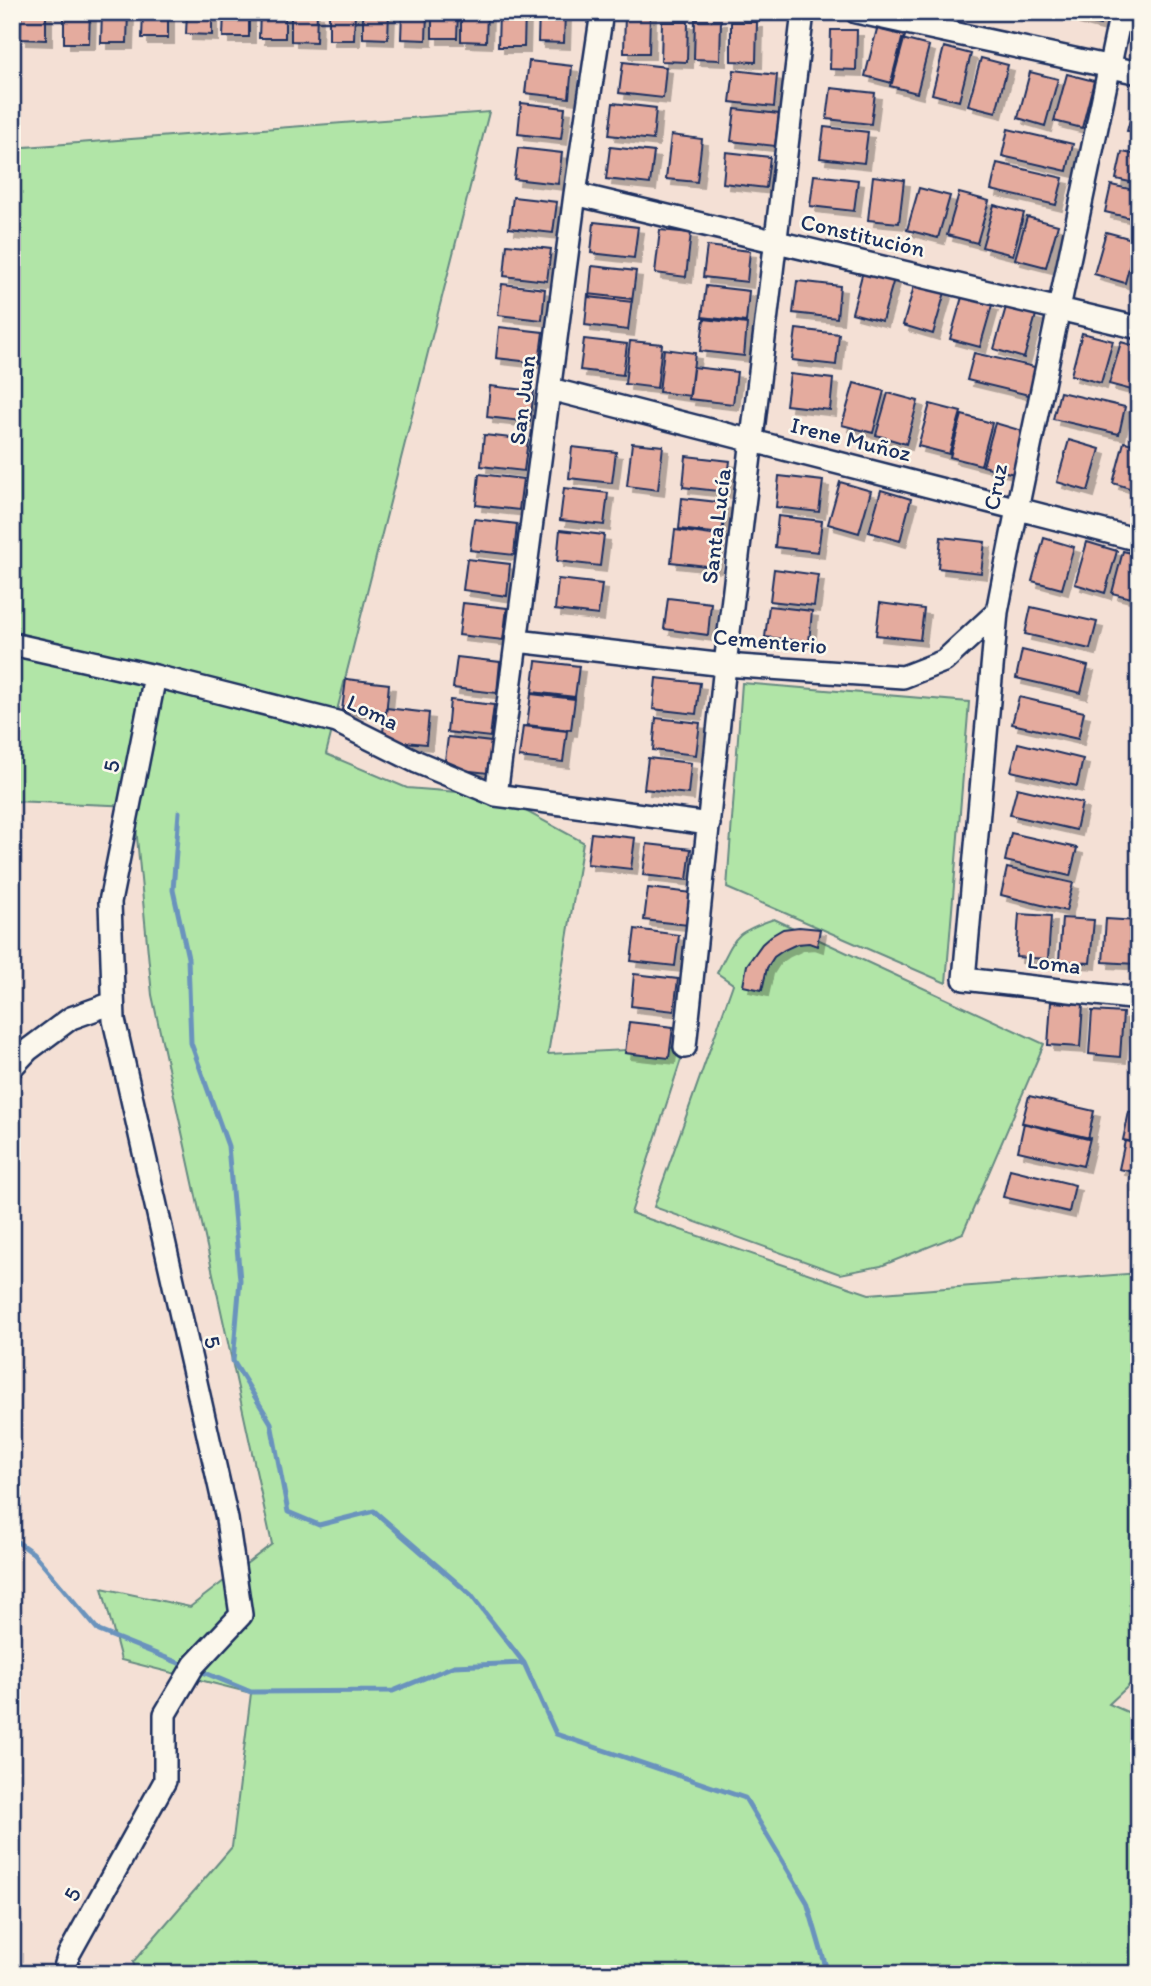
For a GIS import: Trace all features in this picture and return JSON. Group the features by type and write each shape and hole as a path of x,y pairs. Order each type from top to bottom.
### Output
{"street":[{"name":"San Juan","path":"496,795 575,194 602,12"},
{"name":"Santa Lucía","path":"685,1047 725,665 803,12"},
{"path":"856,12 1139,73"},
{"name":"Cruz","path":"964,979 998,612 1121,12"},
{"name":"Constitución","path":"575,194 1139,328"},
{"name":"Irene Muñoz","path":"551,389 1139,540"},
{"name":"Cementerio","path":"517,641 725,665 903,677 944,661 998,612"},
{"name":"Loma","path":"12,644 337,722 417,762 496,795 709,824"},
{"name":"5","path":"63,1974 69,1954 164,1781 164,1714 194,1665 241,1615 227,1519 114,1020 110,902 155,677"},
{"name":"Loma","path":"964,979 1139,999"},
{"path":"12,1067 28,1050 71,1018 113,1003"}],"green space":[{"path":"489,112 326,754 407,788 496,795 583,842 548,1054 685,1047 631,1213 869,1294 1139,1273 1139,1676 1109,1704 1139,1717 1139,1974 137,1974 133,1962 232,1847 251,1693 121,1660 102,1588 190,1607 272,1544 152,995 134,806 12,801 12,148"},
{"path":"742,683 969,702 946,983 727,888"},
{"path":"774,919 1044,1044 963,1233 881,1266 840,1274 654,1207 733,984 717,973 737,937 750,928"}],"building":[{"path":"21,12 46,12 46,40 20,39"},
{"path":"64,12 90,12 89,43 64,43"},
{"path":"102,12 128,12 127,43 101,43"},
{"path":"143,12 168,12 168,38 142,38"},
{"path":"187,12 212,12 212,35 186,34"},
{"path":"224,12 249,12 249,37 223,37"},
{"path":"260,12 285,12 285,38 259,38"},
{"path":"291,12 317,12 316,42 291,41"},
{"path":"329,12 355,12 354,40 329,40"},
{"path":"363,12 389,12 388,39 363,38"},
{"path":"402,12 427,12 426,40 401,39"},
{"path":"432,12 458,12 457,38 432,38"},
{"path":"461,12 487,12 486,42 461,41"},
{"path":"499,12 525,12 524,47 498,47"},
{"path":"539,12 565,12 564,43 538,42"},
{"path":"1075,12 1104,12 1100,25 1073,18"},
{"path":"625,13 650,14 649,53 624,53"},
{"path":"695,20 721,20 720,60 694,59"},
{"path":"662,22 688,22 687,62 661,61"},
{"path":"731,22 757,22 756,62 731,61"},
{"path":"877,29 905,36 892,83 865,76"},
{"path":"831,30 857,30 856,70 830,69"},
{"path":"902,39 929,46 917,93 890,86"},
{"path":"944,47 971,54 959,101 932,94"},
{"path":"981,58 1008,65 996,112 968,105"},
{"path":"529,61 572,66 569,98 525,93"},
{"path":"623,62 666,67 663,98 619,93"},
{"path":"734,70 777,75 774,107 730,102"},
{"path":"1030,72 1058,79 1045,126 1018,118"},
{"path":"1067,74 1094,81 1082,128 1054,121"},
{"path":"1139,87 1139,134 1127,131"},
{"path":"831,88 875,93 871,124 827,119"},
{"path":"521,103 565,108 561,139 518,134"},
{"path":"613,103 656,108 653,140 609,135"},
{"path":"735,109 779,114 775,146 731,141"},
{"path":"824,127 868,132 864,163 820,158"},
{"path":"1008,129 1073,144 1067,171 1002,156"},
{"path":"671,135 702,139 697,182 666,179"},
{"path":"610,147 654,152 650,184 606,179"},
{"path":"518,148 562,153 558,184 514,179"},
{"path":"726,152 770,157 766,188 723,183"},
{"path":"1122,152 1139,155 1139,184 1116,179"},
{"path":"997,163 1063,178 1056,205 991,190"},
{"path":"814,175 858,180 854,211 810,206"},
{"path":"873,176 904,180 899,223 868,220"},
{"path":"1111,185 1139,191 1139,220 1105,212"},
{"path":"919,188 950,196 938,238 907,230"},
{"path":"959,193 989,201 977,243 947,235"},
{"path":"513,197 557,202 553,233 509,228"},
{"path":"994,205 1024,213 1013,255 982,247"},
{"path":"1027,217 1058,225 1046,267 1015,259"},
{"path":"594,222 638,227 634,258 591,253"},
{"path":"660,230 691,233 686,277 655,273"},
{"path":"1106,232 1136,240 1125,283 1094,274"},
{"path":"507,244 551,249 547,281 504,276"},
{"path":"707,246 750,251 747,282 703,277"},
{"path":"592,266 636,271 632,302 589,297"},
{"path":"863,271 894,279 882,321 852,313"},
{"path":"797,281 840,286 837,318 793,313"},
{"path":"915,283 945,292 933,334 903,325"},
{"path":"502,284 545,289 542,320 498,315"},
{"path":"706,286 749,291 746,322 702,317"},
{"path":"588,294 632,299 628,330 585,325"},
{"path":"962,297 992,305 980,347 950,339"},
{"path":"1006,307 1036,315 1024,358 994,349"},
{"path":"704,319 747,324 744,356 700,351"},
{"path":"499,327 543,332 539,363 496,358"},
{"path":"796,329 839,334 836,365 792,360"},
{"path":"1082,333 1113,341 1101,383 1071,375"},
{"path":"584,339 627,344 623,375 580,370"},
{"path":"630,341 662,344 657,388 625,384"},
{"path":"1121,342 1139,347 1139,392 1109,384"},
{"path":"664,349 695,353 690,396 659,392"},
{"path":"974,353 1039,368 1033,396 967,380"},
{"path":"693,367 737,372 733,404 689,399"},
{"path":"790,374 833,379 830,410 786,405"},
{"path":"854,383 884,391 873,433 842,425"},
{"path":"490,386 534,391 530,422 487,417"},
{"path":"1060,392 1125,407 1119,434 1053,419"},
{"path":"888,393 918,401 906,444 876,435"},
{"path":"930,404 961,412 949,454 918,446"},
{"path":"962,415 992,423 981,465 950,457"},
{"path":"995,423 1026,432 1014,474 983,466"},
{"path":"484,435 528,440 524,471 481,466"},
{"path":"1069,440 1100,449 1088,491 1057,482"},
{"path":"1124,442 1139,445 1139,491 1113,483"},
{"path":"632,443 663,446 658,490 627,486"},
{"path":"572,447 616,452 612,483 569,478"},
{"path":"686,456 730,461 726,492 683,487"},
{"path":"479,474 523,479 519,510 476,505"},
{"path":"779,476 823,481 819,512 776,507"},
{"path":"840,482 871,491 859,533 828,524"},
{"path":"564,488 608,493 604,525 560,520"},
{"path":"881,490 911,499 900,541 869,532"},
{"path":"682,498 726,503 722,534 679,529"},
{"path":"778,516 822,521 818,552 775,547"},
{"path":"474,519 517,524 514,555 470,550"},
{"path":"560,530 604,535 600,566 557,561"},
{"path":"675,530 719,536 715,567 671,562"},
{"path":"941,537 985,542 981,573 938,568"},
{"path":"1044,538 1074,547 1062,589 1032,581"},
{"path":"1087,542 1117,551 1105,593 1075,584"},
{"path":"1123,551 1139,555 1139,600 1112,593"},
{"path":"467,559 510,564 507,596 463,590"},
{"path":"774,569 818,575 814,606 770,601"},
{"path":"558,579 602,584 598,615 555,610"},
{"path":"668,598 711,603 708,635 664,629"},
{"path":"463,603 507,608 503,640 459,635"},
{"path":"880,603 924,609 920,640 876,635"},
{"path":"769,606 812,611 809,642 765,637"},
{"path":"1031,607 1097,622 1090,649 1025,634"},
{"path":"1022,650 1088,666 1081,693 1016,678"},
{"path":"457,657 500,662 497,693 453,688"},
{"path":"536,661 579,666 575,697 532,692"},
{"path":"656,678 700,683 696,714 653,709"},
{"path":"346,679 389,684 386,715 342,710"},
{"path":"531,694 575,699 571,730 527,725"},
{"path":"1019,697 1084,712 1078,739 1012,724"},
{"path":"450,700 494,705 490,737 447,732"},
{"path":"386,708 429,713 426,744 382,740"},
{"path":"656,718 700,723 696,755 653,750"},
{"path":"523,726 567,731 563,762 519,757"},
{"path":"448,737 491,742 488,773 444,768"},
{"path":"1018,743 1083,759 1077,786 1011,771"},
{"path":"648,758 691,763 688,794 644,789"},
{"path":"1017,788 1082,803 1076,830 1010,815"},
{"path":"591,833 635,838 631,869 587,864"},
{"path":"1011,833 1077,848 1070,876 1005,861"},
{"path":"647,844 691,849 687,880 643,875"},
{"path":"1007,868 1073,883 1066,911 1001,895"},
{"path":"648,888 692,893 688,925 644,920"},
{"path":"1019,914 1051,916 1048,959 1016,957"},
{"path":"1062,918 1094,920 1090,963 1059,961"},
{"path":"1106,919 1138,921 1135,964 1103,962"},
{"path":"635,929 679,935 675,966 631,961"},
{"path":"783,929 820,929 817,946 809,943 797,944 774,957 767,968 762,990 743,986 747,965 762,944"},
{"path":"634,974 678,979 674,1011 631,1006"},
{"path":"1051,1002 1083,1004 1080,1047 1048,1045"},
{"path":"1092,1011 1123,1013 1120,1057 1089,1054"},
{"path":"629,1022 673,1027 669,1058 625,1053"},
{"path":"1029,1096 1094,1111 1088,1139 1022,1123"},
{"path":"1129,1112 1139,1114 1139,1143 1123,1140"},
{"path":"1024,1123 1090,1138 1083,1166 1018,1151"},
{"path":"1125,1141 1139,1144 1139,1173 1119,1169"},
{"path":"1010,1169 1075,1185 1069,1212 1003,1197"}],"waterway":[{"path":"179,812 173,890 188,958 191,1043 228,1146 240,1280 233,1361 271,1423 288,1512 319,1525 374,1511 471,1595 524,1663 556,1734 745,1798 807,1902 828,1974"},
{"path":"12,1538 33,1553 99,1631 189,1667"},
{"path":"198,1670 251,1692 393,1691 454,1666 524,1663"}]}
